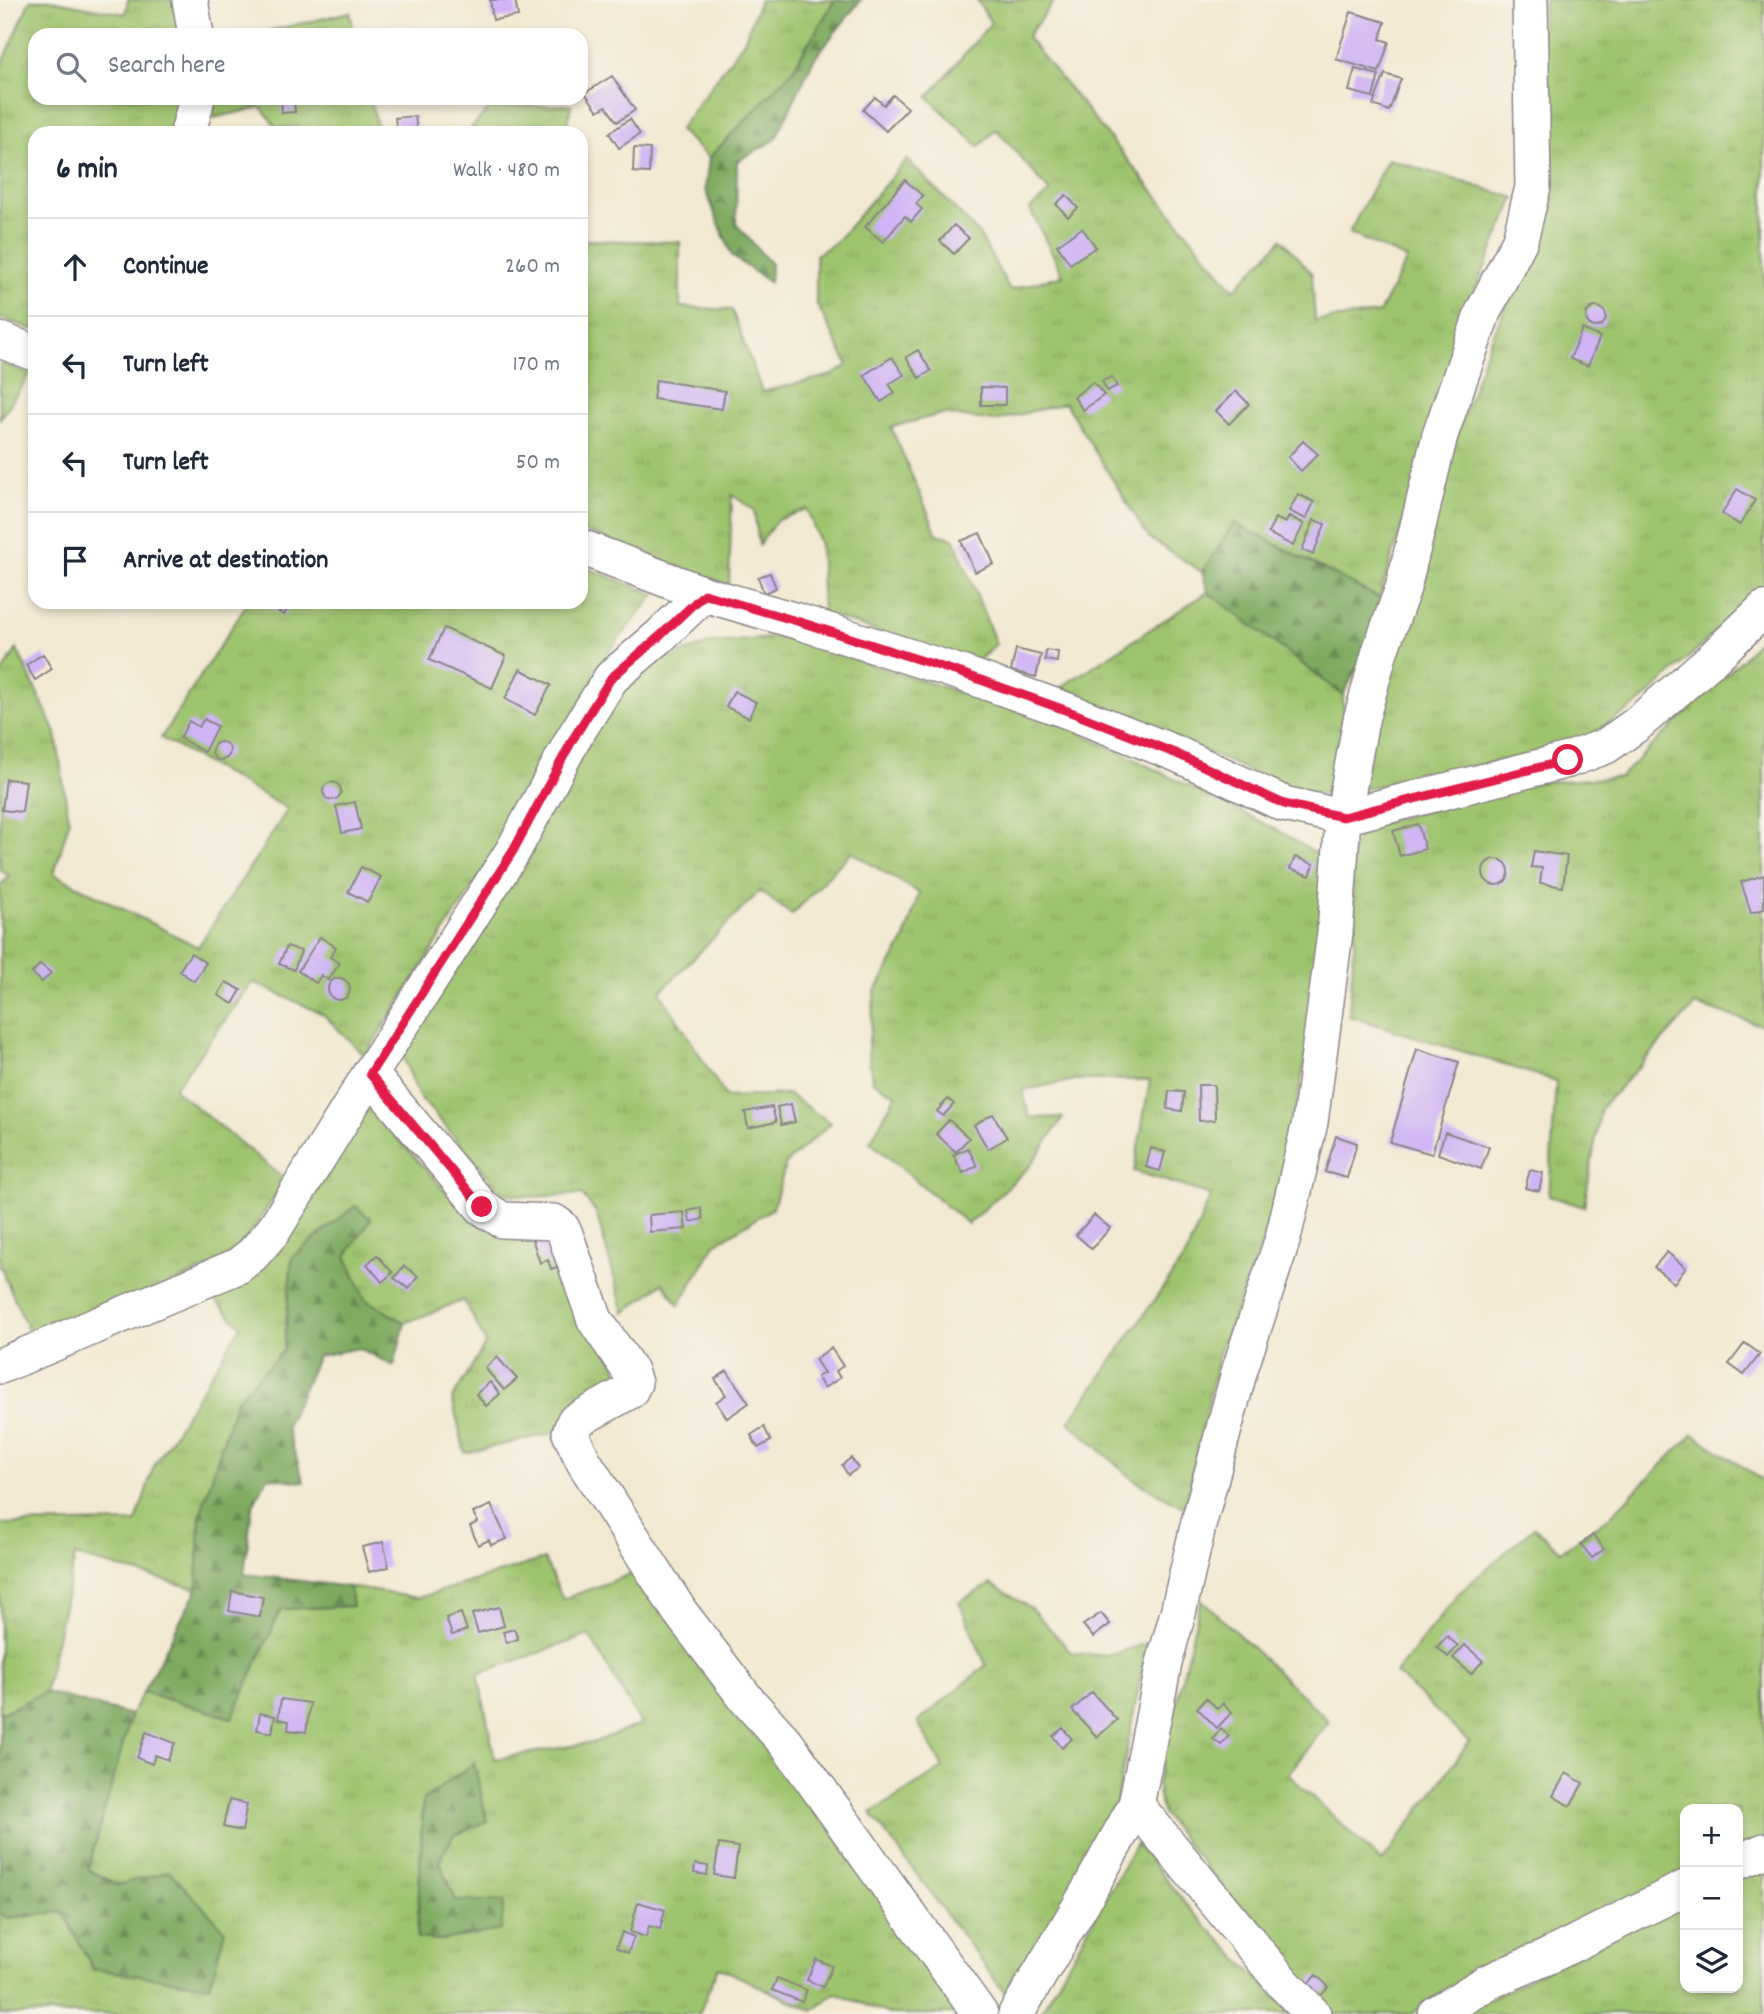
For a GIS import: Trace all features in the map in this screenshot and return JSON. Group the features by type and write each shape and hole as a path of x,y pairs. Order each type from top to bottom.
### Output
{"street":[{"path":"190,0 195,28"},
{"path":"1016,2014 1136,1805 1164,1663 1199,1522 1240,1369 1283,1238 1310,1122 1335,933 1343,817 1361,720 1380,651 1403,588 1440,435 1483,312 1520,240 1533,187 1530,0"},
{"path":"190,126 195,105"},
{"path":"0,340 28,350"},
{"path":"588,550 704,594 961,673 1177,754 1284,804 1343,817 1568,760 1606,746 1655,709 1764,609"},
{"path":"0,1366 238,1266 265,1242 513,851 573,739 611,678 704,594"},
{"path":"370,1074 482,1207 502,1220 554,1222 561,1227 595,1320 630,1371 634,1383 630,1391 575,1422 570,1433 583,1462 680,1612 747,1700 786,1743 980,2014"},
{"path":"1136,1805 1275,1973 1313,2014"},
{"path":"1743,1860 1764,1851"},
{"path":"1436,2014 1488,1982 1547,1957 1680,1890"}],"green space":[{"path":"30,0 50,0 125,14 128,0 175,0 180,28 28,28 28,105 179,105 174,126 28,126 28,328 0,318 0,70"},
{"path":"760,0 835,0 791,72 709,158 679,130 744,41"},
{"path":"835,0 861,0 814,59 775,140 737,161 736,224 771,264 770,283 732,256 705,189 709,158 791,72"},
{"path":"977,0 1055,0 1027,37 1234,290 1282,239 1312,274 1315,321 1379,313 1407,259 1349,233 1388,159 1515,198 1477,285 1379,598 1235,523 1202,572 1149,538 1065,403 994,421 942,414 891,427 937,534 954,538 996,644 974,665 823,613 820,545 807,509 777,520 759,545 754,510 732,495 729,585 588,533 588,240 680,242 680,307 732,310 762,392 832,375 848,365 816,302 816,255 836,242 907,159 979,234 1010,290 1063,275 1030,209 1050,192 996,129 979,147 928,97 991,23"},
{"path":"1544,0 1764,0 1764,587 1641,702 1574,746 1362,789 1381,685 1444,473 1486,351 1518,280"},
{"path":"350,12 353,28 282,28"},
{"path":"213,105 372,105 377,126 275,126 261,107 214,118"},
{"path":"571,105 567,126 473,126 491,107"},
{"path":"0,363 28,373 28,377 0,419"},
{"path":"1234,523 1379,598 1374,636 1343,695 1208,592 1202,572"},
{"path":"588,569 655,594 611,649 493,855 365,1056 323,1014 253,982 174,1089 286,1180 249,1235 222,1262 34,1343 0,1266 0,886 9,876 0,870 0,675 17,649 56,733 69,822 54,874 198,947 288,809 161,738 244,609 588,609"},
{"path":"1208,592 1343,695 1344,738 1333,795 1296,792 1061,687"},
{"path":"1764,634 1764,1026 1695,1005 1601,1108 1584,1207 1549,1196 1556,1081 1349,1016 1355,932 1351,849 1365,827 1530,783 1620,777 1743,658"},
{"path":"783,637 1065,725 1277,830 1326,860 1314,1011 1280,1195 1219,1353 1185,1508 1134,1480 1069,1422 1186,1255 1211,1195 1134,1171 1150,1080 1076,1080 1023,1090 1029,1117 1063,1118 1030,1166 968,1224 870,1142 896,1095 872,1081 868,1049 875,992 904,941 919,893 851,852 792,915 760,891 660,992 726,1097 788,1094 831,1123 786,1163 773,1208 715,1244 679,1305 663,1283 624,1313 596,1212 581,1194 533,1197 503,1193 418,1095 403,1056 621,685 651,663 712,643"},
{"path":"368,1105 446,1192 484,1228 551,1237 623,1381 554,1433 465,1453 452,1399 486,1343 464,1300 405,1323 365,1299 346,1256 292,1257 284,1350 236,1400 200,1516 197,1589 75,1556 45,1692 0,1714 0,1524 136,1522 154,1466 241,1326 210,1295"},
{"path":"355,1206 371,1219 346,1256 365,1299 405,1323 394,1366 359,1348 318,1356 286,1427 304,1482 268,1477 252,1507 244,1574 349,1587 352,1606 281,1609 232,1718 143,1692 197,1589 200,1516 236,1400 284,1350 292,1257"},
{"path":"1693,1434 1764,1481 1764,1840 1743,1850 1743,1804 1680,1804 1680,1879 1475,1975 1411,2014 1325,2014 1162,1813 1157,1784 1201,1599 1329,1721 1288,1774 1382,1862 1469,1742 1396,1673 1458,1594 1534,1527 1561,1551 1609,1517"},
{"path":"544,1559 563,1599 637,1572 970,2014 889,2014 835,1993 813,2011 718,1967 699,2014 0,2014 0,1913 7,1917 63,1912 117,1885 88,1869 131,1715 143,1692 232,1718 281,1609 352,1606 349,1587 418,1598","holes":["589,1635 641,1724 595,1742 495,1759 478,1674","423,1800 453,1836 439,1860 456,1901 442,1940 417,1937"]},
{"path":"991,1584 1031,1608 1072,1653 1108,1656 1147,1643 1117,1801 1074,1886 1007,1996 871,1813 943,1768 918,1722 986,1665 959,1602"},
{"path":"45,1692 131,1715 88,1869 117,1885 169,1871 225,1930 210,1986 93,1969 63,1912 7,1918 0,1913 0,1714"},
{"path":"474,1763 487,1821 453,1836 439,1860 456,1901 504,1901 501,1930 442,1940 417,1938 423,1800"},
{"path":"1136,1844 1193,1912 1292,2014 1040,2014"},
{"path":"1764,1861 1764,2014 1459,2014 1680,1902 1680,1993 1743,1993 1743,1872"}],"building":[{"path":"490,0 515,0 518,16 493,20"},
{"path":"1351,12 1385,22 1380,39 1389,42 1379,72 1336,59"},
{"path":"1355,69 1379,75 1373,97 1349,91"},
{"path":"1385,74 1401,79 1389,111 1373,105"},
{"path":"612,76 635,110 617,122 606,106 598,111 588,97 588,91"},
{"path":"893,95 908,108 886,131 863,110 875,97 884,105"},
{"path":"281,105 294,105 295,112 282,113"},
{"path":"415,116 416,126 396,126 395,118"},
{"path":"630,119 640,134 619,148 609,133"},
{"path":"634,148 650,149 649,173 633,172"},
{"path":"905,180 923,196 916,204 922,209 911,222 905,216 883,242 865,227"},
{"path":"1066,195 1078,208 1068,217 1056,204"},
{"path":"954,225 969,238 954,254 940,241"},
{"path":"1082,228 1096,247 1070,264 1057,245"},
{"path":"1596,307 1603,310 1606,317 1603,324 1596,327 1589,324 1586,317 1589,310"},
{"path":"1582,329 1600,337 1588,366 1570,359"},
{"path":"918,350 931,371 919,378 906,357"},
{"path":"892,357 904,375 889,384 895,393 881,402 864,375"},
{"path":"1112,377 1117,386 1107,391 1102,381"},
{"path":"656,380 725,391 722,409 653,399"},
{"path":"1093,382 1104,395 1083,410 1074,397"},
{"path":"981,387 1005,388 1005,405 981,405"},
{"path":"1236,391 1249,404 1229,424 1216,411"},
{"path":"1303,441 1318,454 1301,471 1288,457"},
{"path":"1737,489 1755,500 1740,525 1722,514"},
{"path":"1298,494 1314,502 1306,519 1289,511"},
{"path":"1289,516 1304,524 1293,546 1268,533 1275,518 1286,523"},
{"path":"1314,520 1325,524 1313,555 1302,550"},
{"path":"980,533 994,564 975,572 961,541"},
{"path":"770,573 776,588 764,593 758,577"},
{"path":"273,609 287,609 284,615"},
{"path":"444,628 506,656 492,688 429,660"},
{"path":"1016,649 1041,655 1036,677 1011,671"},
{"path":"1046,650 1058,652 1057,662 1045,660"},
{"path":"43,654 52,669 35,680 26,665"},
{"path":"520,669 551,685 535,715 505,699"},
{"path":"734,691 756,702 749,718 726,707"},
{"path":"204,719 217,726 204,752 180,738 189,721 199,727"},
{"path":"221,742 227,745 230,751 227,757 221,760 215,757 212,751 215,745"},
{"path":"6,779 26,781 22,812 2,810"},
{"path":"332,782 338,785 341,791 338,797 332,800 326,797 323,791 326,785"},
{"path":"355,802 361,829 342,833 336,806"},
{"path":"1418,824 1425,849 1400,856 1393,831"},
{"path":"1534,851 1567,856 1563,887 1540,883 1542,868 1531,867"},
{"path":"1295,857 1314,864 1310,876 1290,869"},
{"path":"1496,859 1505,863 1509,872 1505,881 1496,885 1487,881 1483,872 1487,863"},
{"path":"361,867 381,877 368,902 348,892"},
{"path":"1764,875 1764,909 1751,913 1741,882"},
{"path":"320,937 336,947 330,957 340,963 328,980 321,975 316,983 298,971"},
{"path":"287,946 301,951 294,970 279,964"},
{"path":"191,953 206,963 194,981 179,971"},
{"path":"40,964 51,973 42,982 32,973"},
{"path":"339,978 347,981 350,989 347,997 339,1000 331,997 328,989 331,981"},
{"path":"226,982 241,990 233,1004 218,995"},
{"path":"1417,1049 1459,1062 1432,1154 1390,1142"},
{"path":"1198,1085 1214,1085 1215,1120 1199,1121"},
{"path":"1169,1091 1184,1092 1182,1111 1167,1109"},
{"path":"948,1099 954,1104 943,1116 937,1111"},
{"path":"791,1104 795,1122 781,1125 777,1107"},
{"path":"772,1107 776,1122 748,1128 745,1112"},
{"path":"993,1114 1007,1138 988,1149 974,1125"},
{"path":"949,1120 969,1138 956,1152 936,1134"},
{"path":"1445,1132 1489,1147 1481,1169 1438,1154"},
{"path":"1336,1136 1357,1143 1347,1178 1325,1172"},
{"path":"968,1148 977,1166 963,1173 953,1155"},
{"path":"1151,1148 1165,1152 1160,1171 1146,1167"},
{"path":"1530,1170 1543,1173 1539,1191 1525,1188"},
{"path":"701,1208 703,1219 690,1222 688,1211"},
{"path":"684,1212 686,1229 650,1232 649,1215"},
{"path":"1094,1215 1110,1228 1092,1249 1076,1235"},
{"path":"528,1226 557,1233 568,1264 551,1269 548,1260 540,1263"},
{"path":"1667,1252 1686,1268 1674,1283 1654,1267"},
{"path":"377,1255 393,1273 382,1282 367,1264"},
{"path":"404,1266 418,1276 409,1289 394,1278"},
{"path":"1745,1343 1760,1354 1744,1375 1729,1364"},
{"path":"831,1348 843,1366 836,1371 840,1378 824,1388 817,1377 824,1373 815,1359"},
{"path":"497,1357 517,1379 504,1390 485,1368"},
{"path":"727,1371 749,1403 727,1418 716,1402 726,1395 715,1379"},
{"path":"490,1382 500,1394 486,1406 476,1394"},
{"path":"764,1427 771,1441 758,1448 751,1435"},
{"path":"851,1458 858,1468 848,1475 842,1465"},
{"path":"491,1505 507,1539 491,1545 489,1540 478,1545 470,1526 478,1522 473,1513"},
{"path":"1593,1535 1604,1549 1592,1558 1581,1544"},
{"path":"383,1542 389,1567 369,1572 362,1547"},
{"path":"232,1591 263,1597 260,1617 229,1611"},
{"path":"499,1607 504,1626 478,1633 472,1614"},
{"path":"461,1613 467,1630 452,1635 446,1618"},
{"path":"1101,1613 1110,1624 1093,1637 1083,1625"},
{"path":"514,1629 518,1639 507,1643 503,1632"},
{"path":"1447,1636 1458,1646 1448,1657 1437,1647"},
{"path":"1465,1645 1483,1661 1471,1674 1453,1658"},
{"path":"1092,1692 1117,1720 1097,1737 1072,1710"},
{"path":"1206,1698 1218,1709 1223,1703 1232,1712 1217,1728 1197,1708"},
{"path":"281,1699 310,1703 306,1732 288,1730 289,1721 278,1719"},
{"path":"260,1713 275,1716 272,1733 257,1730"},
{"path":"1063,1728 1072,1739 1062,1748 1053,1736"},
{"path":"1221,1728 1229,1736 1221,1745 1213,1739"},
{"path":"146,1732 175,1743 168,1760 155,1755 152,1764 137,1758"},
{"path":"1566,1773 1583,1783 1570,1806 1553,1796"},
{"path":"229,1800 247,1804 242,1831 223,1827"},
{"path":"719,1844 738,1847 734,1878 714,1875"},
{"path":"695,1864 708,1866 707,1875 694,1873"},
{"path":"638,1902 665,1910 660,1929 649,1926 646,1937 630,1932"},
{"path":"622,1932 634,1937 628,1953 616,1948"},
{"path":"816,1959 832,1966 823,1987 807,1980"},
{"path":"1316,1975 1329,1987 1318,1999 1305,1987"},
{"path":"777,1978 807,1990 802,2002 772,1990"}],"route":[{"path":"482,1207 370,1074 513,851 573,739 611,678 704,594 961,673 1177,754 1284,804 1343,817 1568,760"}]}
